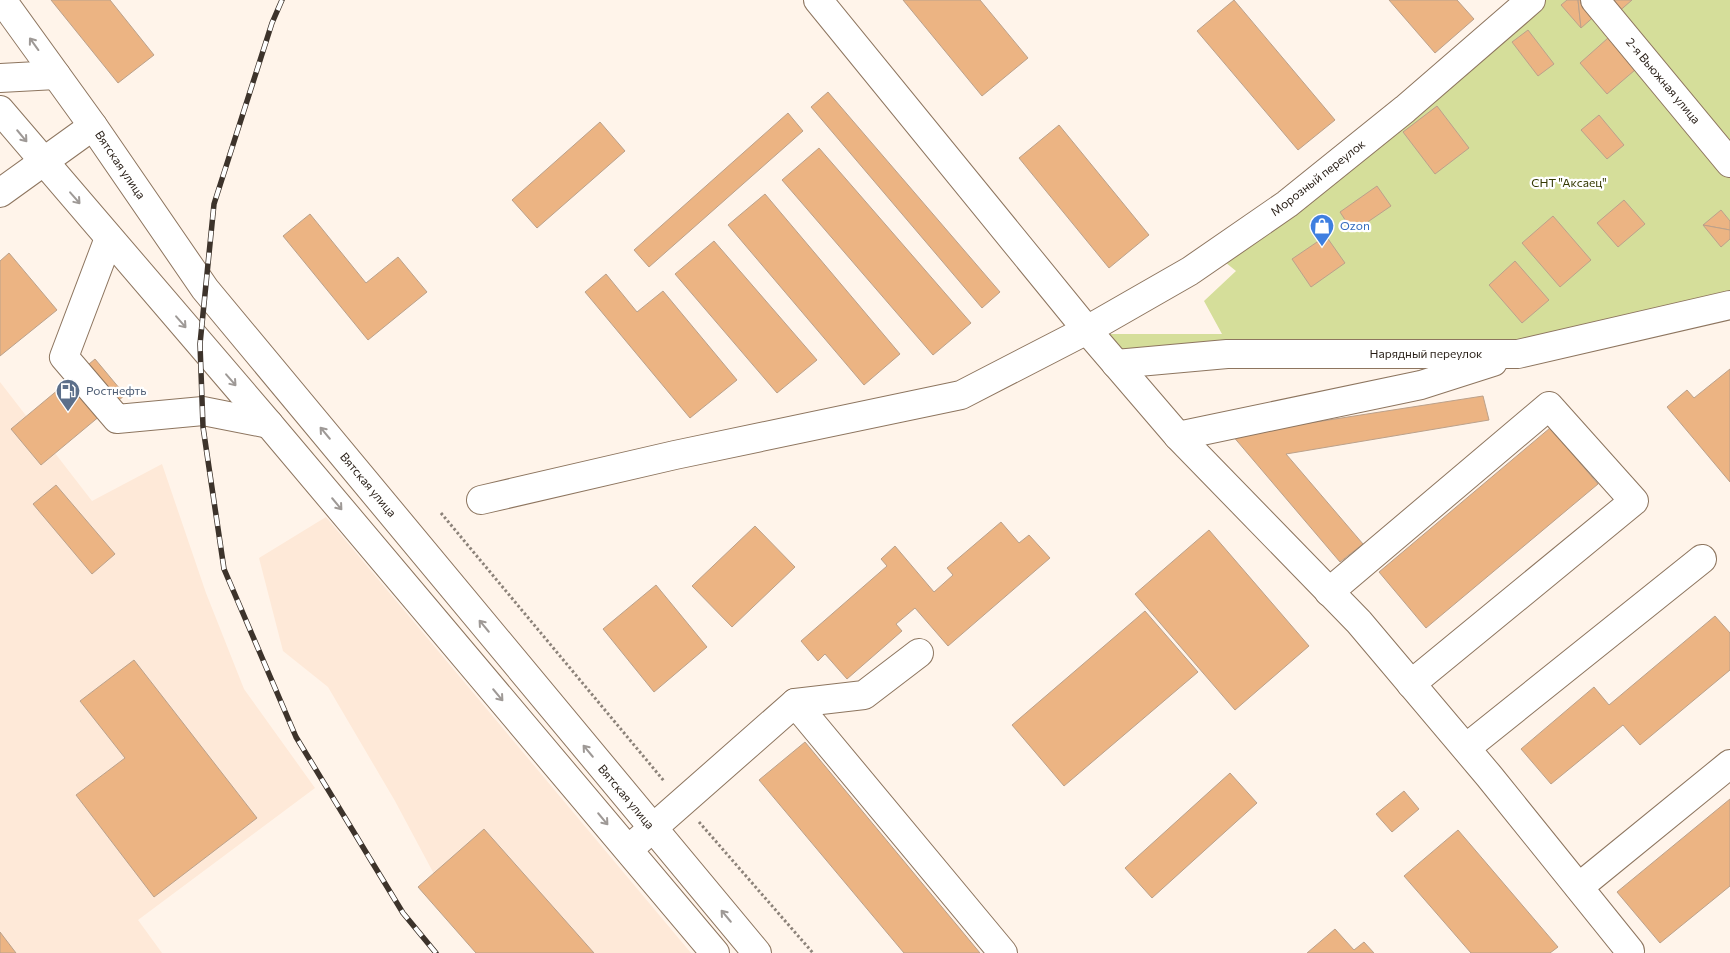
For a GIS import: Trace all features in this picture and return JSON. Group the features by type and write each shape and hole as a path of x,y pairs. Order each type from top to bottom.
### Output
{"main road":[{"name":"Вятская улица","path":"2,0 94,126 205,289 757,953"},
{"path":"818,0 1116,364 1178,436 1359,622 1466,748 1630,950"},
{"name":"Морозный переулок","path":"481,500 674,455 961,395 1088,330 1190,271 1287,204 1405,109 1531,0"},
{"name":"2-я Вьюжная улица","path":"1595,0 1730,163"},
{"path":"0,78 56,74"},
{"path":"0,110 269,424 715,953"},
{"path":"0,193 94,126"},
{"path":"109,238 64,357 117,419 203,411 269,424"},
{"name":"Нарядный переулок","path":"1116,364 1227,354 1518,354 1730,305"},
{"path":"1178,436 1421,385 1518,354"},
{"path":"1329,592 1549,406 1634,501 1411,684"},
{"path":"1466,748 1702,559"},
{"path":"629,849 795,703 864,696 919,653"},
{"path":"795,703 1003,953"},
{"path":"1579,887 1730,764"}],"path":[{"path":"440,513 682,802 813,953"}],"shaded area":[{"path":"0,382 92,501 162,464 206,593 244,689 315,788 138,920 162,953 0,953"},
{"path":"326,517 691,953 501,953 442,889 395,801 328,687 283,651 259,558"}],"green space":[{"name":"СНТ \"Аксаец\"","path":"1542,0 1730,0 1730,313 1618,341 1119,358 1102,334 1222,334 1204,301 1236,271 1220,258"}],"building":[{"path":"51,0 110,0 154,55 118,83"},
{"path":"903,0 980,0 1028,58 982,96"},
{"path":"1234,0 1335,120 1298,150 1197,31"},
{"path":"1389,0 1457,0 1474,19 1435,53"},
{"path":"1567,0 1578,0 1581,28 1561,5"},
{"path":"1578,0 1584,0 1597,14 1581,28"},
{"path":"1604,0 1632,0 1616,14"},
{"path":"1528,30 1554,64 1538,76 1512,42"},
{"path":"1608,38 1635,70 1607,94 1580,63"},
{"path":"828,92 1000,292 982,308 811,107"},
{"path":"1437,106 1469,148 1435,174 1403,132"},
{"path":"788,113 803,131 649,267 634,250"},
{"path":"1599,115 1624,145 1607,159 1581,130"},
{"path":"600,122 625,151 537,228 512,200"},
{"path":"1059,125 1149,235 1109,268 1019,158"},
{"path":"819,148 971,323 933,355 782,180"},
{"path":"1377,186 1391,206 1353,232 1340,212"},
{"path":"765,194 900,354 864,385 728,225"},
{"path":"1624,200 1645,224 1618,247 1597,223"},
{"path":"1721,210 1730,221 1730,230 1703,225"},
{"path":"310,214 366,283 398,257 427,292 368,340 283,236"},
{"path":"1553,216 1591,260 1560,287 1522,243"},
{"path":"1703,225 1730,230 1730,239 1721,247"},
{"path":"1326,236 1345,263 1311,287 1292,259"},
{"path":"714,241 817,360 777,393 675,274"},
{"path":"9,253 57,310 0,356 0,261"},
{"path":"1515,261 1549,300 1522,323 1489,285"},
{"path":"606,274 637,312 663,291 737,380 690,418 585,292"},
{"name":"Ростнефть","path":"95,359 125,395 41,465 11,429"},
{"path":"1730,369 1730,482 1667,407 1687,390 1694,398"},
{"path":"1483,396 1489,420 1286,454 1363,544 1340,562 1232,435"},
{"path":"1550,428 1598,484 1426,628 1379,572"},
{"path":"56,485 115,554 92,574 33,504"},
{"path":"1001,522 1019,543 1029,535 1050,558 948,646 915,608 896,624 902,631 847,679 825,654 818,661 801,641 887,566 881,559 895,546 934,592 953,575 947,568"},
{"path":"755,526 795,567 732,627 692,586"},
{"path":"1209,530 1309,646 1235,710 1135,594"},
{"path":"656,585 707,647 654,692 603,629"},
{"path":"1145,611 1198,672 1064,786 1012,725"},
{"path":"1715,616 1730,633 1730,670 1640,745 1623,725 1551,784 1521,749 1594,687 1609,705"},
{"path":"134,660 257,818 154,897 76,795 125,758 80,701"},
{"path":"805,742 980,953 904,953 759,780"},
{"path":"1230,773 1257,803 1152,898 1125,868"},
{"path":"1404,791 1419,809 1392,832 1376,814"},
{"path":"1730,799 1730,886 1660,943 1617,892"},
{"path":"484,829 594,953 476,953 418,887"},
{"path":"1458,830 1558,947 1550,953 1471,953 1404,876"},
{"path":"1335,929 1354,950 1364,942 1374,953 1307,953"},
{"path":"0,932 16,953 0,953"}],"railway":[{"path":"282,0 272,23 214,204 200,344 203,427 224,569 296,737 403,913 436,953"}],"place":[{"name":"Ozon","path":"1322,247"},
{"name":"Ростнефть","path":"68,412"}]}
